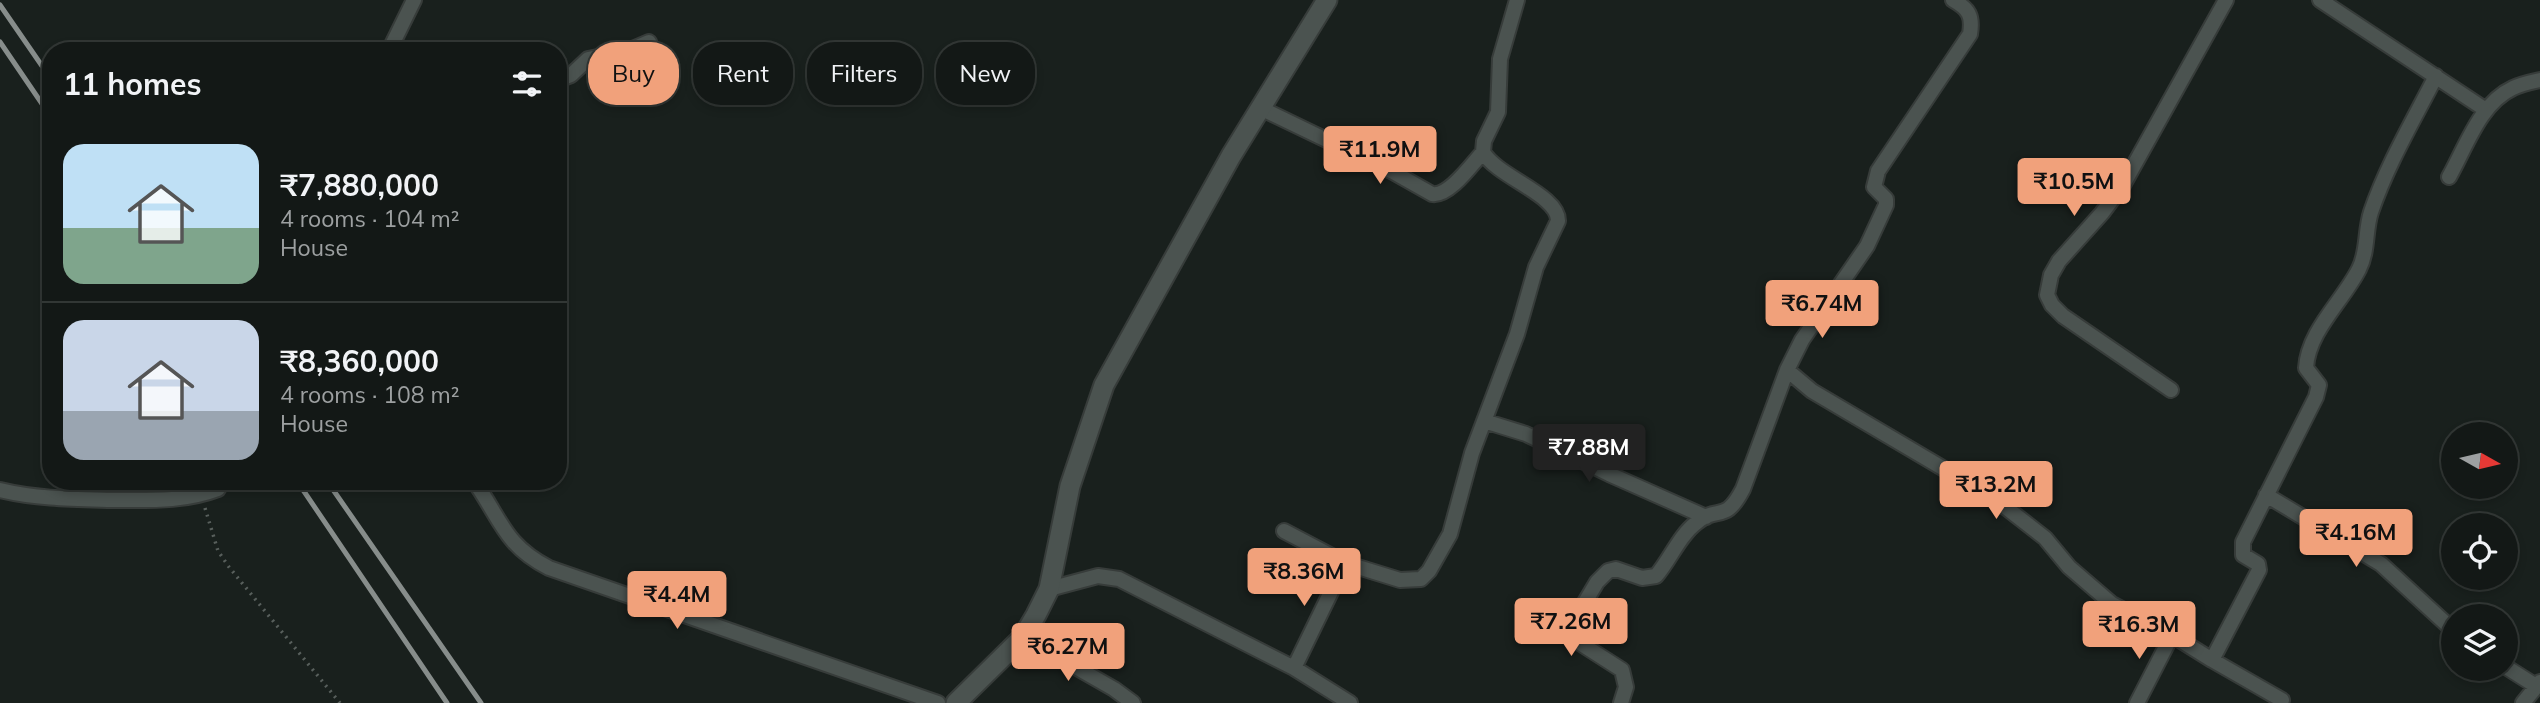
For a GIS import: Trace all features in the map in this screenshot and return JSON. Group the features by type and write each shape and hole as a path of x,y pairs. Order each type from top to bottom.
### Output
{"street":[{"path":"393,42 414,0"},
{"path":"957,703 1023,637 1049,589 1070,486 1104,385 1231,156 1326,0"},
{"path":"1260,108 1437,195 1446,191 1483,152 1484,142 1498,112 1500,59 1517,0"},
{"path":"1566,634 1597,582 1608,571 1616,569 1642,578 1656,576 1691,528 1706,517 1728,511 1735,505 1787,370 1802,340 1818,313 1852,270 1884,210 1886,199 1875,189 1873,183 1878,171 1970,34 1970,12 1953,0"},
{"path":"2172,390 2063,316 2047,295 2051,275 2060,261 2123,185 2226,0"},
{"path":"2320,0 2486,110"},
{"path":"567,77 588,59"},
{"path":"2212,660 2259,570 2258,564 2243,555 2242,548 2316,397 2319,385 2306,368 2311,350 2317,335 2361,266 2374,205 2394,158 2436,76"},
{"path":"2449,177 2486,110 2501,94 2514,87 2540,80"},
{"path":"1284,531 1345,563 1400,580 1421,579 1429,571 1450,534 1472,453 1517,334 1536,267 1556,228 1559,216 1552,205 1493,165 1483,152"},
{"path":"1787,370 1812,391 2003,505 2045,537 2068,567 2112,604 2172,635 2281,700"},
{"path":"1484,421 1526,434 1706,517"},
{"path":"0,490 59,499 156,500 202,495 215,490"},
{"path":"479,490 509,539 520,551 549,568 938,703"},
{"path":"2266,495 2381,564 2441,619"},
{"path":"1294,668 1345,563"},
{"path":"1049,589 1098,576 1119,579 1294,668 1350,703"},
{"path":"1533,613 1622,670 1626,687 1621,703"},
{"path":"2137,703 2172,635"},
{"path":"1023,637 1114,689 1133,703"},
{"path":"2518,673 2538,684 2523,703"}],"path":[{"path":"202,495 218,551 340,703"}],"railway":[{"path":"0,5 42,66"},
{"path":"0,42 42,104"},
{"path":"303,490 447,703"},
{"path":"333,490 481,703"}]}
